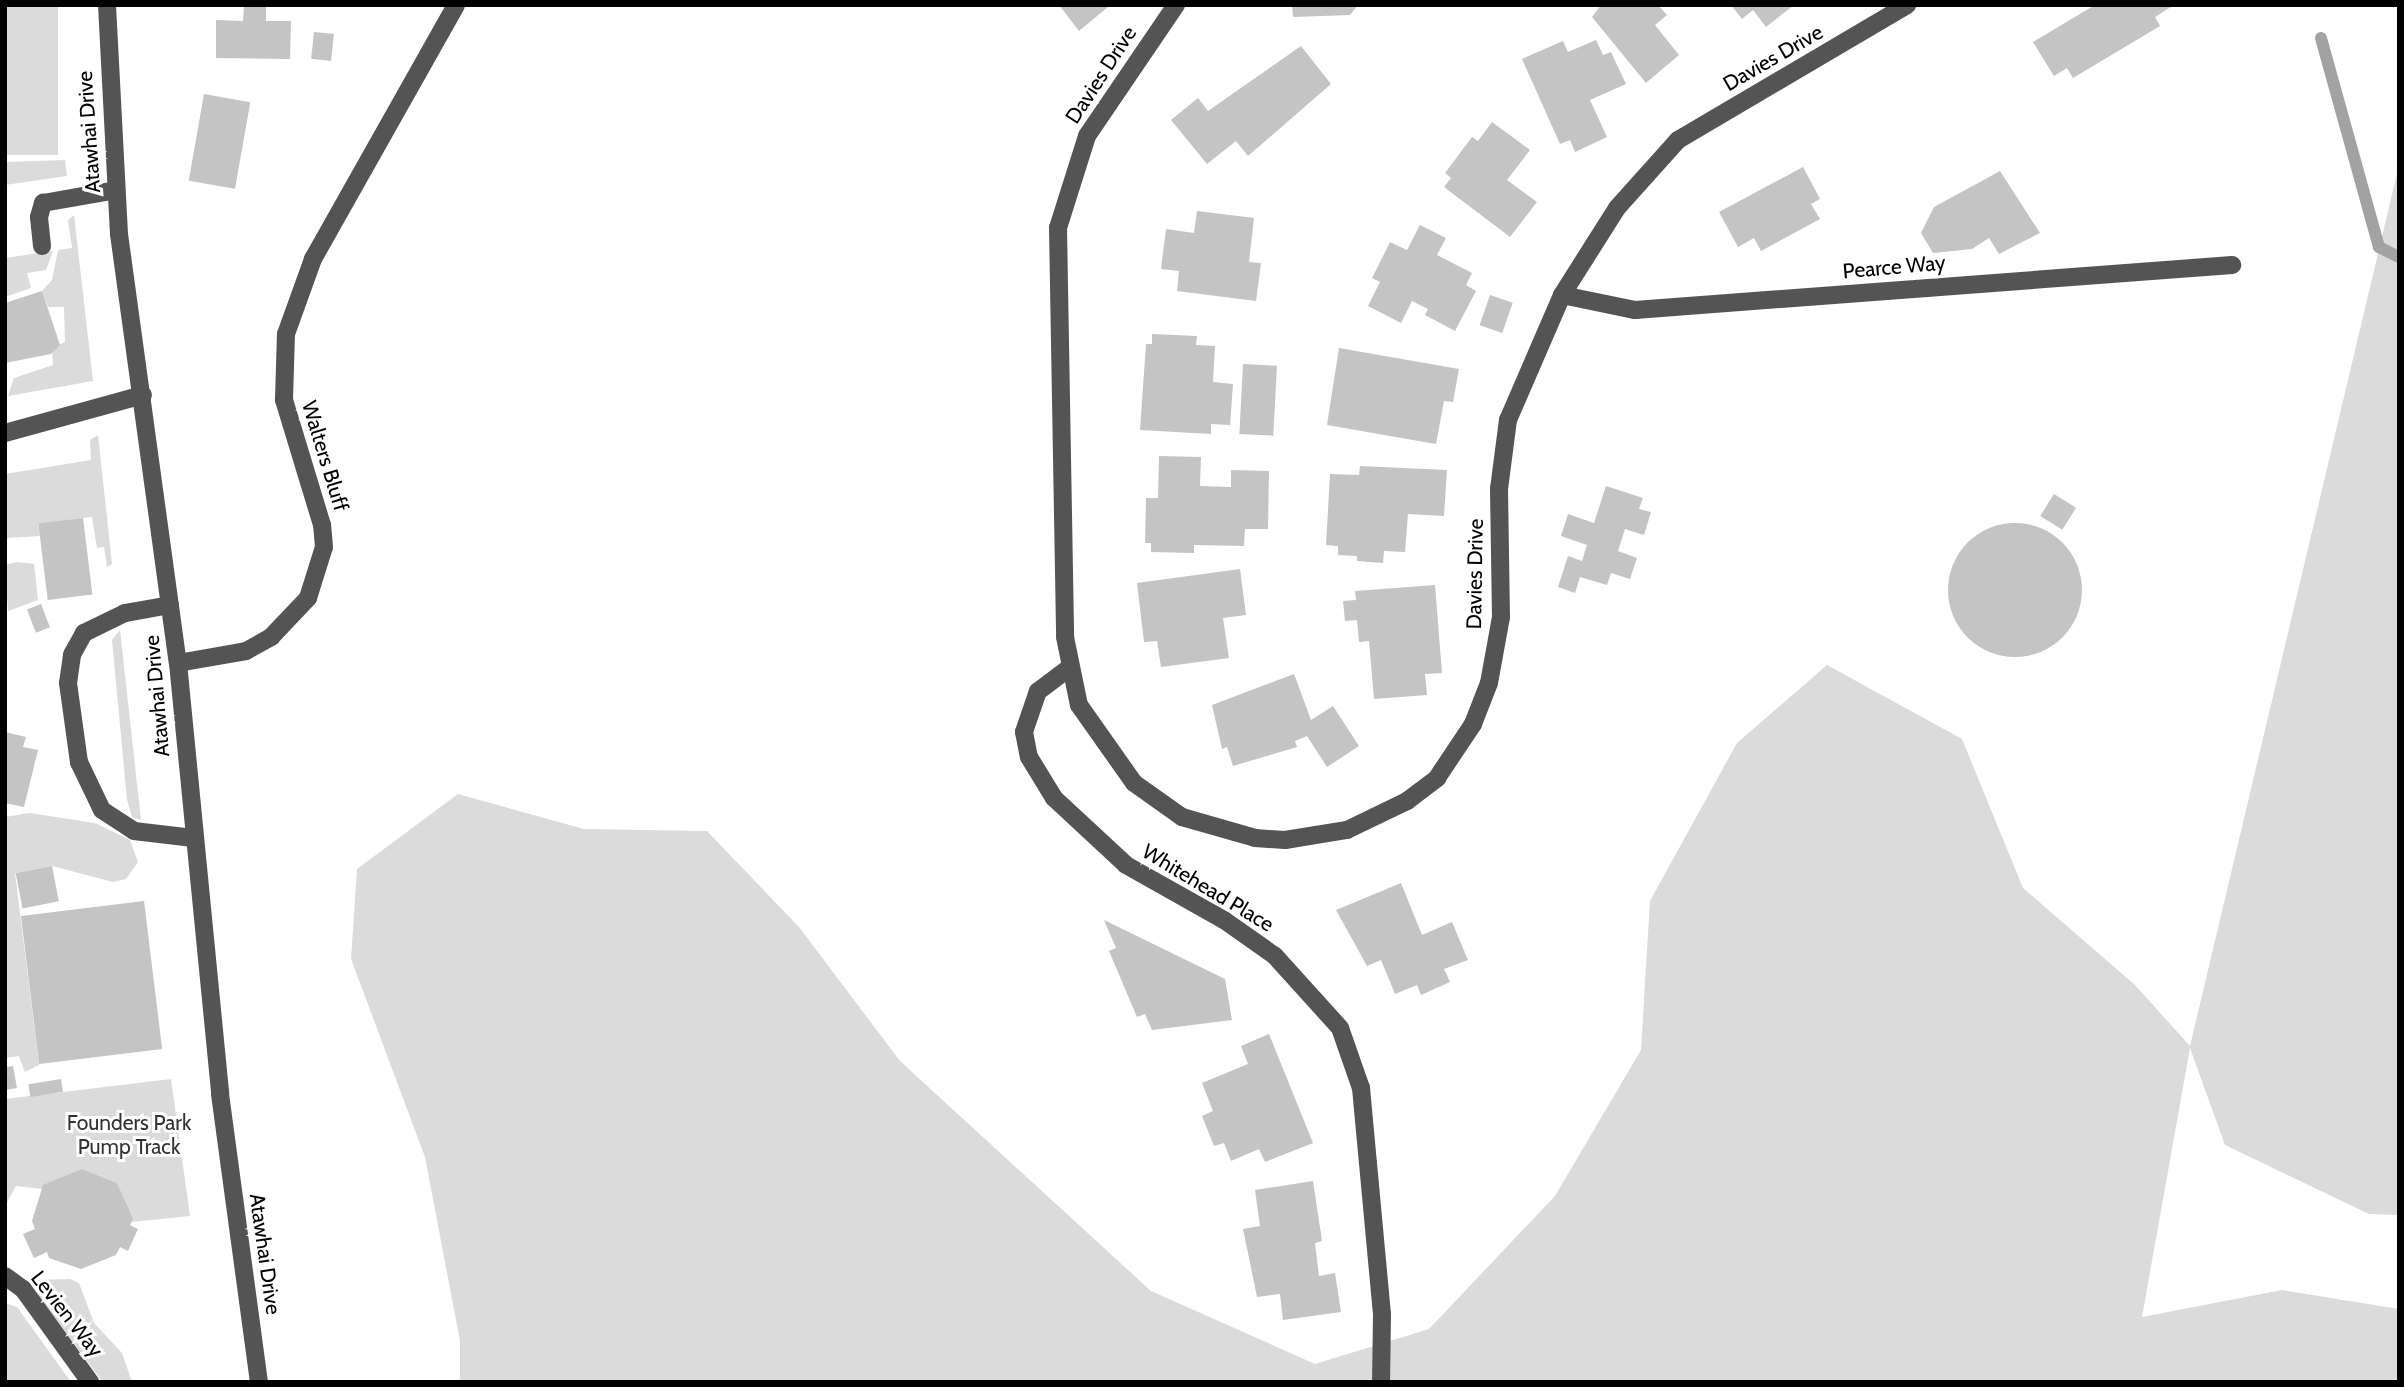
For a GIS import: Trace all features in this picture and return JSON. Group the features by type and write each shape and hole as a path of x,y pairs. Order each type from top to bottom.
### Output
{"street":[{"name":"Atawhai Drive","path":"107,5 116,190 178,663 220,1094 258,1382"},
{"name":"Walters Bluff","path":"178,663 246,651 271,637 308,598 322,558 322,525 284,400 286,334 313,259 456,5"},
{"name":"Davies Drive","path":"1176,5 1087,136 1058,228 1069,668 1079,705 1115,762 1156,802 1182,817 1230,833 1285,840 1347,830 1407,801 1437,778 1472,724 1489,683 1501,617 1499,489 1508,421 1562,295 1617,208 1678,140 1907,5"},
{"path":"42,246 43,203 116,190"},
{"name":"Pearce Way","path":"1562,295 1635,310 2232,265"},
{"path":"5,433 143,395"},
{"path":"170,605 125,613 84,632 72,655 68,683 79,762 102,810 134,831 194,838"},
{"name":"Whitehead Place","path":"1069,668 1038,691 1024,732 1028,757 1054,798 1126,865 1224,920 1275,956 1340,1028 1361,1088 1382,1314 1381,1382"},
{"name":"Levien Way","path":"5,1276 23,1289 90,1382"}],"green space":[{"path":"5,5 58,5 58,155 5,155"},
{"path":"65,160 67,176 5,185 5,162"},
{"path":"2399,165 2399,1215 2369,1214 2225,1145 2190,1048 2142,1317 2282,1290 2399,1309 2399,1382 460,1382 460,1341 425,1157 351,959 357,869 458,794 584,829 707,831 799,927 900,1061 1151,1291 1315,1364 1429,1329 1555,1196 1641,1050 1650,901 1737,743 1827,665 1962,739 2023,888 2135,985 2190,1046"},
{"path":"74,215 93,381 8,396 14,378 53,365 52,348 65,342 64,307 48,307 42,291 52,280 58,250 72,248 68,220"},
{"path":"53,251 46,270 27,273 31,288 5,297 5,258"},
{"path":"98,435 112,564 107,567 104,547 97,548 92,517 38,524 40,536 6,538 5,474 91,460 90,440"},
{"path":"17,562 34,564 38,600 8,611 5,565"},
{"path":"120,630 141,820 132,817 127,800 112,640"},
{"path":"29,813 95,823 130,840 138,862 126,879 113,882 52,866 15,873 39,1065 25,1072 19,1056 5,1058 5,817"},
{"name":"Founders Park Pump Track","path":"171,1079 190,1216 132,1222 117,1183 82,1169 42,1189 16,1186 5,1206 5,1099"},
{"path":"70,1279 79,1283 94,1323 122,1353 132,1382 103,1382 40,1300 35,1280"},
{"path":"5,1303 17,1307 71,1382 5,1382"}],"building":[{"path":"244,5 266,5 266,21 291,21 290,59 216,58 216,20 243,21"},
{"path":"1059,5 1106,5 1108,7 1079,31"},
{"path":"1292,5 1358,5 1350,15 1293,17"},
{"path":"1601,5 1658,5 1667,15 1655,25 1679,55 1646,83 1592,17"},
{"path":"1731,5 1794,5 1766,27 1753,10 1742,19"},
{"path":"2095,5 2174,5 2155,17 2160,26 2073,78 2067,68 2054,76 2033,42"},
{"path":"314,32 334,34 331,61 311,59"},
{"path":"1596,40 1603,55 1611,52 1626,84 1590,100 1607,137 1575,152 1570,140 1560,144 1522,59 1563,41 1568,52"},
{"path":"1301,46 1331,84 1248,156 1236,141 1207,164 1171,120 1198,98 1208,111"},
{"path":"204,94 250,102 235,189 189,181"},
{"path":"1492,122 1530,150 1507,180 1537,202 1510,237 1444,187 1451,178 1445,173 1472,137 1478,141"},
{"path":"1803,167 1820,199 1811,204 1820,219 1761,251 1754,238 1738,247 1719,212"},
{"path":"2000,171 2040,233 1999,254 1989,238 1972,249 1933,253 1921,233 1934,207"},
{"path":"1197,211 1254,218 1249,262 1261,263 1256,301 1177,291 1179,271 1161,269 1166,229 1194,233"},
{"path":"1420,225 1446,238 1437,255 1472,273 1466,285 1476,291 1455,331 1425,315 1428,309 1412,301 1401,323 1368,306 1380,282 1372,278 1390,242 1407,250"},
{"path":"42,291 60,345 51,354 5,363 5,303"},
{"path":"1490,295 1513,303 1502,333 1480,325"},
{"path":"1152,334 1197,336 1196,345 1215,346 1213,382 1233,384 1230,425 1211,424 1211,434 1140,430 1146,344 1152,344"},
{"path":"1339,348 1459,369 1453,402 1444,401 1436,444 1327,425"},
{"path":"1243,364 1277,366 1273,436 1239,434"},
{"path":"1159,456 1201,457 1200,486 1231,487 1231,470 1269,471 1268,529 1245,529 1244,546 1194,545 1194,553 1151,552 1151,543 1145,543 1146,498 1158,498"},
{"path":"1360,466 1447,470 1444,516 1408,514 1405,552 1384,551 1383,563 1357,561 1357,556 1338,555 1338,546 1326,545 1330,474 1359,475"},
{"path":"1606,486 1643,498 1639,509 1651,512 1644,535 1625,529 1618,551 1637,558 1630,579 1611,573 1607,585 1580,577 1575,593 1558,587 1568,556 1582,561 1587,545 1561,536 1568,514 1594,523"},
{"path":"2054,494 2076,508 2062,530 2040,516"},
{"path":"83,518 92,594 48,600 38,523"},
{"path":"2015,523 2041,528 2063,542 2077,564 2082,590 2077,616 2063,638 2041,652 2015,657 1989,652 1967,638 1953,616 1948,590 1953,564 1967,542 1989,528"},
{"path":"1240,569 1246,615 1223,618 1229,658 1161,667 1157,641 1144,642 1137,583"},
{"path":"1435,585 1442,673 1425,674 1427,695 1374,699 1369,641 1359,642 1357,620 1345,621 1343,601 1356,600 1355,591"},
{"path":"41,604 50,627 36,633 27,609"},
{"path":"1294,674 1311,720 1333,706 1359,746 1327,767 1307,736 1295,741 1297,747 1233,766 1227,747 1222,749 1212,705"},
{"path":"5,732 26,737 23,747 38,750 24,807 5,803"},
{"path":"52,866 59,901 23,908 16,873"},
{"path":"1401,883 1422,935 1452,922 1468,960 1444,969 1450,982 1421,995 1417,985 1395,994 1381,960 1367,966 1336,910"},
{"path":"144,901 162,1049 39,1064 21,916"},
{"path":"1104,920 1225,979 1232,1020 1152,1030 1145,1014 1137,1017 1109,951 1116,948"},
{"path":"1269,1034 1313,1143 1265,1162 1259,1149 1231,1161 1224,1143 1214,1146 1202,1116 1213,1111 1202,1083 1248,1064 1241,1046"},
{"path":"13,1066 17,1088 5,1090 5,1067"},
{"path":"61,1079 63,1092 30,1097 28,1084"},
{"path":"82,1169 117,1183 133,1219 130,1225 138,1229 128,1251 120,1247 116,1255 81,1269 49,1258 47,1252 34,1258 23,1234 35,1229 32,1221 43,1185"},
{"path":"1313,1181 1322,1241 1315,1243 1319,1276 1335,1273 1341,1312 1283,1320 1280,1294 1257,1297 1243,1229 1260,1226 1255,1190"}],"waterway":[{"path":"2321,38 2379,247 2399,257"}]}
